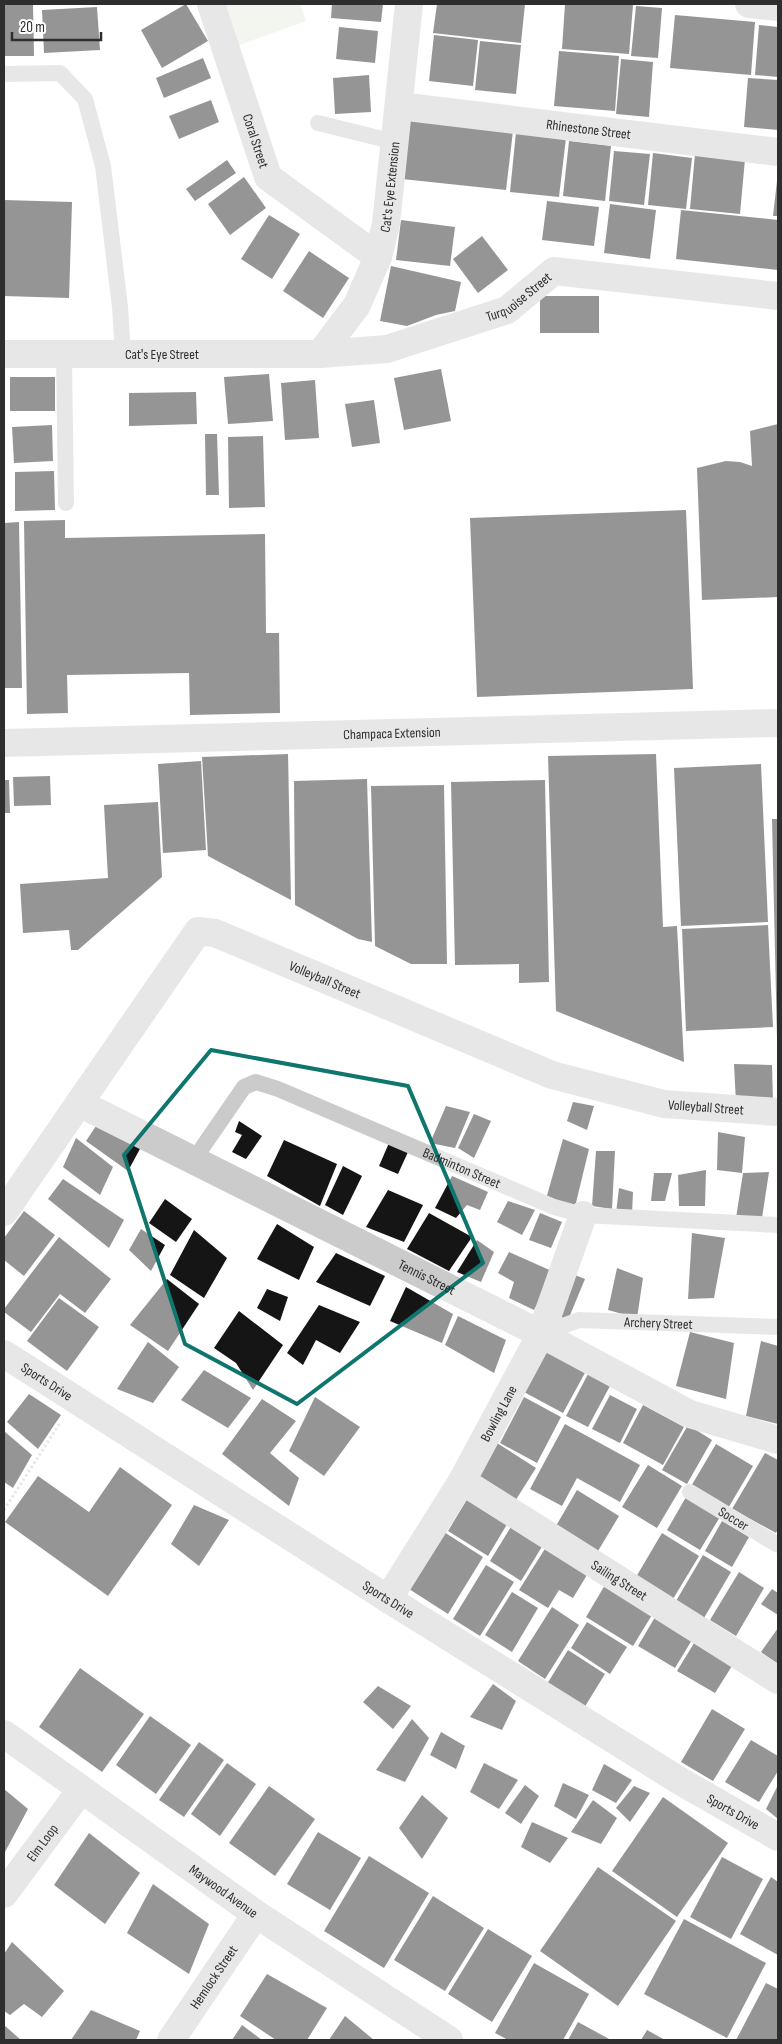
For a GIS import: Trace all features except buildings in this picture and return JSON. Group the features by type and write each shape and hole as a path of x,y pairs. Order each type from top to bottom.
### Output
{"street":[{"name":"Coral Street","path":"211,4 268,177 378,257"},
{"name":"Cat's Eye Extension","path":"320,354 357,305 378,257 386,224 409,4"},
{"path":"749,4 778,7"},
{"name":"Rhinestone Street","path":"399,106 778,152"},
{"name":"Turquoise Street","path":"320,354 387,349 507,310 554,271 778,296"},
{"name":"Cat's Eye Street","path":"4,354 320,354"},
{"name":"Champaca Extension","path":"4,743 778,723"},
{"name":"Volleyball Street","path":"4,1212 198,932 215,933 552,1075 664,1104 778,1112"},
{"name":"Tennis Street","path":"79,1103 541,1334 690,1414 778,1440"},
{"name":"Bowling Lane","path":"388,1599 462,1481 541,1334 583,1215"},
{"name":"Sports Drive","path":"4,1354 388,1599 680,1781 778,1837"},
{"name":"Sailing Street","path":"462,1481 778,1680"},
{"name":"Maywood Avenue","path":"4,1734 256,1914 449,2040"},
{"name":"Elm Loop","path":"4,1894 80,1790"},
{"name":"Hemlock Street","path":"171,2040 256,1914"}],"lane":[{"path":"4,74 60,73 85,99 103,166 120,299 123,354"},
{"path":"318,123 395,142"},
{"path":"64,355 66,503"},
{"name":"Badminton Street","path":"193,1161 244,1087 256,1082 278,1088 554,1208 583,1215 778,1225"},
{"name":"Archery Street","path":"541,1334 579,1320 778,1327"},
{"name":"Soccer","path":"690,1492 778,1545"}],"path":[{"path":"4,1510 75,1399"}],"highlighted area":[{"path":"211,1050 408,1086 483,1263 297,1404 185,1344 124,1155"}],"green space":[{"path":"220,4 300,4 306,21 234,47"}]}
